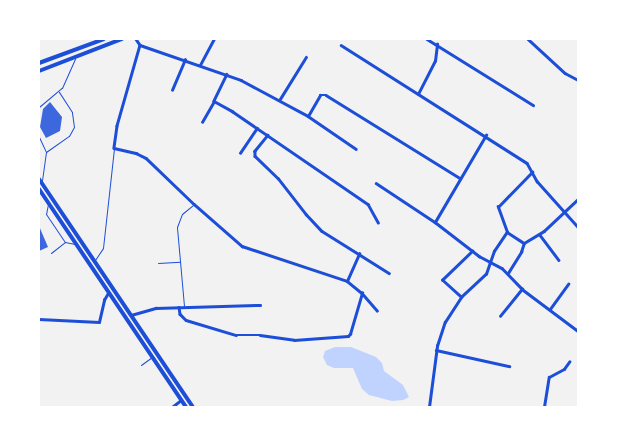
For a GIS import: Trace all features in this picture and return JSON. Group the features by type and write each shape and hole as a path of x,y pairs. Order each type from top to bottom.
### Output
{"main road":[{"path":"39,63 104,39"},
{"path":"39,71 122,39"},
{"path":"39,179 193,407"},
{"path":"39,189 41,196 49,204 186,407"}],"street":[{"path":"136,39 140,45 227,74 280,99 356,149"},
{"path":"200,65 214,39"},
{"path":"427,39 533,105"},
{"path":"528,39 565,73 578,80"},
{"path":"418,94 435,61 437,44"},
{"path":"140,45 117,126 114,148 136,153 146,158 242,246 348,281 362,292 377,310"},
{"path":"341,45 486,135 527,163 537,182 565,210 578,228"},
{"path":"280,99 306,57"},
{"path":"172,90 185,60"},
{"path":"202,122 227,74"},
{"path":"308,116 320,96 326,95 460,178"},
{"path":"214,101 258,128 368,204 378,222"},
{"path":"240,153 258,128"},
{"path":"268,135 255,151 255,156 278,178 322,231 389,273"},
{"path":"435,222 486,135"},
{"path":"524,243 507,232 498,207 532,172"},
{"path":"376,183 435,222 472,251 508,273 522,289 578,331"},
{"path":"508,273 521,252 524,243 540,235 578,199"},
{"path":"429,407 436,350 444,322 461,297 486,274 490,262 507,232"},
{"path":"540,235 559,260"},
{"path":"461,297 442,280 472,251"},
{"path":"348,281 359,254"},
{"path":"550,309 568,284"},
{"path":"500,316 522,289"},
{"path":"39,319 99,322 104,300 109,292"},
{"path":"179,307 180,314 186,320 236,335 260,335 294,340 348,336 362,292"},
{"path":"130,314 148,309 184,306 260,305"},
{"path":"436,350 508,366"},
{"path":"544,407 548,377 564,369 569,362"},
{"path":"172,407 181,400"}],"lane":[{"path":"39,107 59,92 70,67 80,54"},
{"path":"46,152 69,136 74,128 72,112 59,92"},
{"path":"39,137 46,152 42,185"},
{"path":"94,261 103,248 114,148"},
{"path":"49,204 46,214 65,242 76,244"},
{"path":"184,306 177,227 178,219 194,204"},
{"path":"51,253 65,242"},
{"path":"158,263 181,262"},
{"path":"141,365 152,356"}],"water":[{"path":"335,347 351,347 376,357 382,363 384,371 403,385 409,397 403,400 392,401 369,395 362,389 353,368 334,368 327,365 323,357 325,351"}],"building":[{"path":"50,102 62,117 60,131 46,138 40,127 43,109"},
{"path":"39,226 48,247 39,251"}]}
